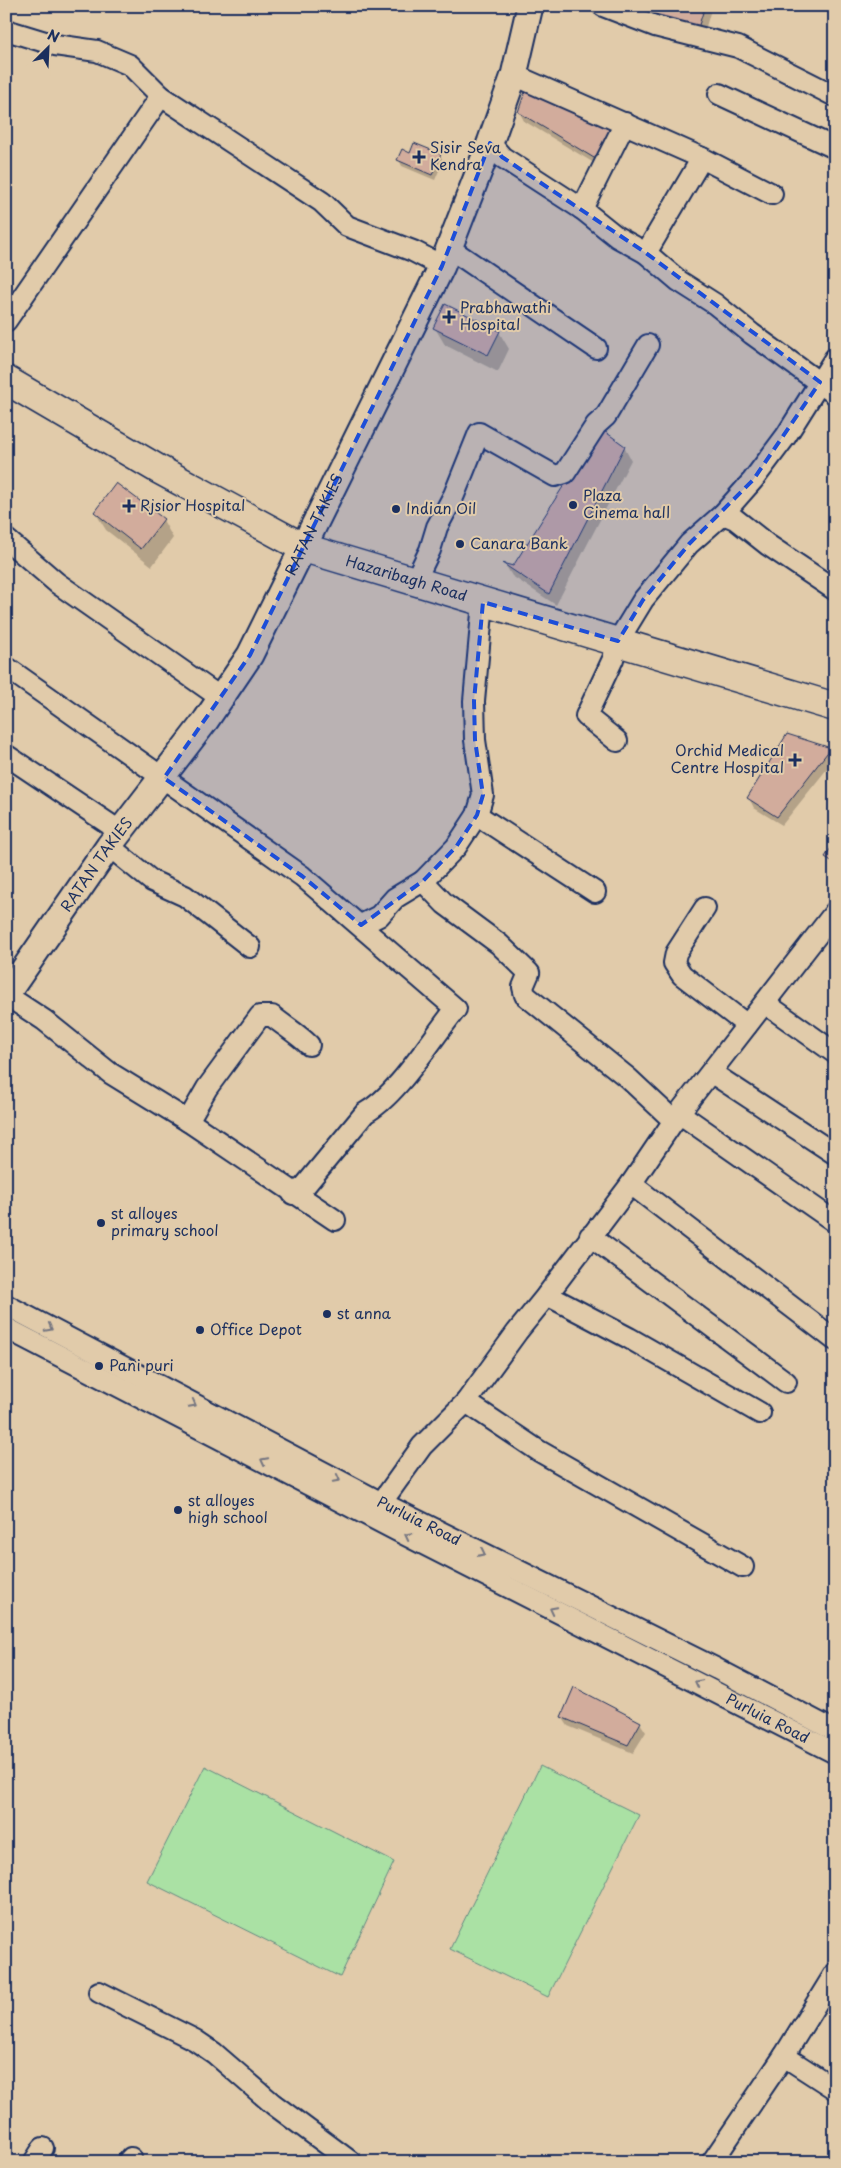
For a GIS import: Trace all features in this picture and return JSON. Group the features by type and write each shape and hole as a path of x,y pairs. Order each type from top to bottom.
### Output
{"main road":[{"name":"Hazaribagh Road","path":"6,380 166,473 304,548 835,707"}],"street":[{"name":"RATAN TAKIES","path":"6,995 115,839 164,778 250,655 445,257 490,143 514,75 530,6"},
{"path":"603,6 655,26 738,47 835,96"},
{"path":"6,30 55,45 97,51 130,65 161,96 322,202 347,226 413,251 445,257 596,348"},
{"path":"514,75 702,158 772,194"},
{"path":"719,94 835,148"},
{"path":"6,321 161,96"},
{"path":"582,209 625,123"},
{"path":"490,143 502,157 582,209 617,237 646,253 679,280 715,304 784,358 828,388"},
{"path":"646,253 702,158"},
{"path":"415,581 430,550 436,527 454,495 478,433 555,476 565,473 596,425 606,416 648,345"},
{"path":"617,741 586,716 613,659 618,641 643,600 689,544 723,514 753,480 786,436 828,388 835,358"},
{"path":"723,514 735,519 768,545 835,590"},
{"path":"6,540 57,583 221,698"},
{"path":"361,925 379,916 395,898 423,881 456,847 478,815 483,795 474,740 474,701 483,602"},
{"path":"6,667 302,876 456,1009 423,1053 378,1106 366,1113 304,1187 293,1194"},
{"path":"6,755 115,839 152,880 185,896 250,947"},
{"path":"478,815 595,892"},
{"path":"423,881 445,904 499,944 529,973 523,987 525,995 676,1117 835,1222"},
{"path":"704,908 676,953 674,963 682,975 747,1025"},
{"path":"376,1510 422,1446 466,1402 517,1332 547,1296 590,1236 631,1184 676,1117 712,1073 747,1025 766,1004 835,912"},
{"path":"6,995 44,1020 110,1073 188,1121 293,1194 335,1220"},
{"path":"766,1004 835,1053"},
{"path":"188,1121 207,1088 260,1016 272,1016 287,1028 300,1035 309,1045"},
{"path":"712,1073 835,1154"},
{"path":"631,1184 835,1340"},
{"path":"590,1236 786,1382"},
{"path":"547,1296 629,1338 760,1413"},
{"name":"Purluia Road","path":"6,1305 376,1510 835,1753"},
{"name":"Purluia Road","path":"6,1328 376,1510 717,1669 835,1731"},
{"path":"466,1402 540,1451 743,1567"},
{"path":"712,2162 784,2056 835,1973"},
{"path":"99,1992 195,2040 214,2053 272,2104 351,2162"},
{"path":"784,2056 835,2089"}],"highlighted area":[{"path":"490,143 502,157 646,253 820,382 753,480 689,544 643,600 618,641 483,602 474,701 475,740 483,795 477,815 456,847 423,881 361,925 302,876 164,778 250,655 442,266"}],"green space":[{"path":"205,1766 394,1862 340,1977 147,1881"},
{"path":"540,1766 639,1815 548,1997 450,1949"}],"building":[{"path":"628,6 705,6 698,28"},
{"path":"526,89 617,125 599,161 518,112"},
{"path":"414,143 441,154 432,175 397,160 402,149 410,153"},
{"path":"445,304 500,331 488,355 433,328"},
{"name":"Plaza Cinema hall","path":"600,428 625,446 549,594 502,563 513,566"},
{"path":"116,483 164,519 141,549 94,512"},
{"path":"787,734 831,748 777,817 747,798"},
{"path":"831,848 835,850 833,862 825,857"},
{"path":"574,1687 641,1722 628,1745 561,1717"}],"place":[{"name":"Sisir Seva Kendra","path":"419,157"},
{"name":"Prabhawathi Hospital","path":"449,317"},
{"name":"Plaza Cinema hall","path":"573,505"},
{"name":"Rjsior Hospital","path":"129,506"},
{"name":"Indian Oil","path":"396,509"},
{"name":"Canara Bank","path":"460,544"},
{"name":"Orchid Medical Centre Hospital","path":"795,760"},
{"name":"st alloyes primary school","path":"101,1223"},
{"name":"st anna","path":"327,1314"},
{"name":"Office Depot","path":"200,1330"},
{"name":"Pani puri","path":"99,1366"},
{"name":"st alloyes high school","path":"178,1510"}]}
